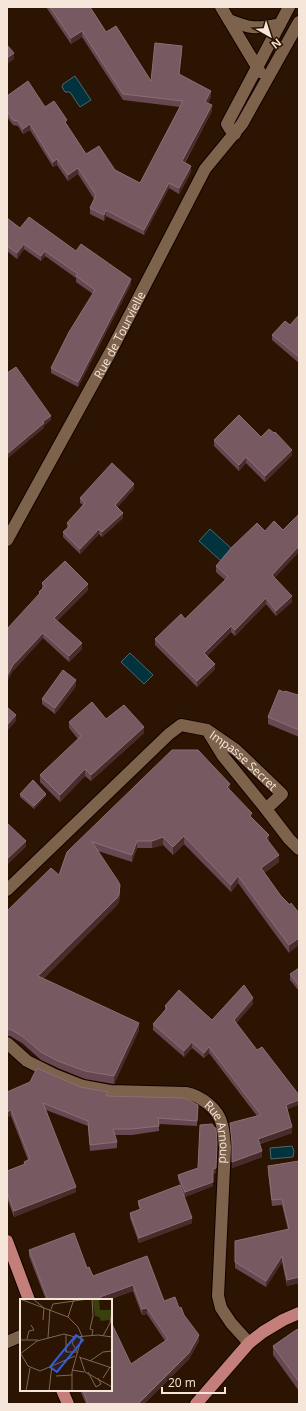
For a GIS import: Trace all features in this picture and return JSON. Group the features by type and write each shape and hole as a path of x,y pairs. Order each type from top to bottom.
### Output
{"main road":[{"path":"7,1241 29,1299"},
{"path":"196,1404 250,1343 263,1332 283,1320 299,1313"},
{"path":"62,1391 68,1404"}],"street":[{"path":"221,7 266,82"},
{"path":"235,134 227,124 289,7"},
{"path":"228,20 246,27 263,28 280,24"},
{"name":"Rue de Tourvielle","path":"7,540 112,351 205,169 242,124 299,22"},
{"name":"Impasse Secret","path":"7,890 169,734 181,725 207,730 236,750 282,794 266,810"},
{"name":"Impasse Secret","path":"207,730 224,756 289,839 299,849"},
{"name":"Rue Arnoud","path":"7,1043 27,1060 55,1075 83,1086 110,1091 186,1093 196,1095 208,1103 216,1112 222,1124 225,1147 218,1296 221,1308 231,1324 250,1343"},
{"path":"7,1342 20,1336"}],"water":[{"path":"75,76 91,100 80,107 70,92 65,92 62,87 63,84"},
{"path":"210,529 232,549 221,561 199,541"},
{"path":"130,653 153,675 144,684 121,662"},
{"path":"292,1146 294,1151 293,1157 271,1159 270,1148"}],"building":[{"path":"50,7 90,7 106,32 116,26 151,81 155,43 182,46 179,74 211,91 205,102 212,105 182,161 191,166 179,188 169,183 144,230 106,210 104,215 90,208 96,195 78,168 68,175 57,159 53,162 30,124 23,129 18,121 13,120 7,111 7,96 28,81 45,107 54,101 67,120 65,122 86,154 99,146 115,170 140,183 183,101 123,94 82,31 71,38"},
{"path":"7,45 14,53 7,58"},
{"path":"29,217 76,251 81,244 131,279 78,382 51,368 69,332 95,290 76,276 78,274 45,251 41,256 24,244 17,253 7,246 7,218 20,228"},
{"path":"299,315 299,357 272,335 285,321 290,325"},
{"path":"16,367 51,416 42,422 44,423 7,454 7,373"},
{"path":"239,415 261,437 269,429 274,433 275,432 292,450 265,476 246,457 239,465 214,440"},
{"path":"112,463 134,484 115,505 123,513 102,532 99,529 80,549 63,532 70,526 67,523 85,503 80,498"},
{"path":"299,514 299,546 272,575 292,596 276,611 266,598 235,630 231,626 204,653 215,664 197,681 155,639 181,614 185,619 228,577 216,566 231,548 257,523 265,531 274,521 283,530"},
{"path":"65,561 88,584 54,618 82,643 69,656 43,633 13,665 7,676 7,629 40,593 39,592 45,586 42,583"},
{"path":"63,670 76,680 55,708 42,699"},
{"path":"279,690 299,694 299,730 268,717"},
{"path":"92,702 106,719 124,705 144,727 91,775 85,769 60,795 40,775 81,736 69,722"},
{"path":"7,707 16,715 7,725"},
{"path":"172,750 198,750 230,784 227,787 252,813 250,816 269,835 266,838 279,855 261,868 281,896 290,905 291,903 299,913 299,938 289,945 238,876 231,885 184,836 173,847 163,837 152,841 137,841 132,855 92,842 118,881 120,885 119,894 117,898 38,976 139,1023 114,1076 85,1071 58,1061 41,1052 22,1036 10,1029 7,1029 7,911 51,868 59,875 67,852"},
{"path":"33,780 46,794 34,806 20,794"},
{"path":"8,824 26,841 7,859 7,825"},
{"path":"299,968 299,986 290,974"},
{"path":"244,985 253,998 234,1020 257,1050 262,1047 299,1095 299,1100 286,1105 292,1127 258,1139 262,1151 232,1162 230,1123 261,1115 209,1047 204,1053 192,1042 184,1051 153,1024 167,1008 165,1006 179,990 212,1020"},
{"path":"37,1068 80,1087 108,1092 106,1096 184,1098 198,1105 197,1121 158,1118 159,1126 132,1129 113,1129 117,1142 90,1145 88,1121 43,1103 76,1187 14,1211 7,1192 7,1171 25,1164 24,1162 30,1159 11,1110 7,1112 7,1092 30,1082"},
{"path":"212,1124 216,1128 217,1143 216,1168 213,1169 213,1182 185,1192 178,1175 198,1168 200,1125"},
{"path":"299,1161 299,1277 287,1280 282,1256 266,1281 235,1262 235,1241 289,1229 282,1199 272,1200 268,1166"},
{"path":"180,1185 192,1218 139,1238 130,1213 141,1209 138,1201"},
{"path":"74,1233 87,1268 89,1267 93,1276 147,1256 164,1301 175,1297 179,1308 181,1307 184,1315 199,1335 189,1353 138,1404 88,1404 83,1391 112,1391 112,1324 131,1364 168,1339 147,1308 142,1309 133,1285 100,1297 101,1299 48,1299 29,1250"},
{"path":"299,1329 299,1382 273,1346"}]}
